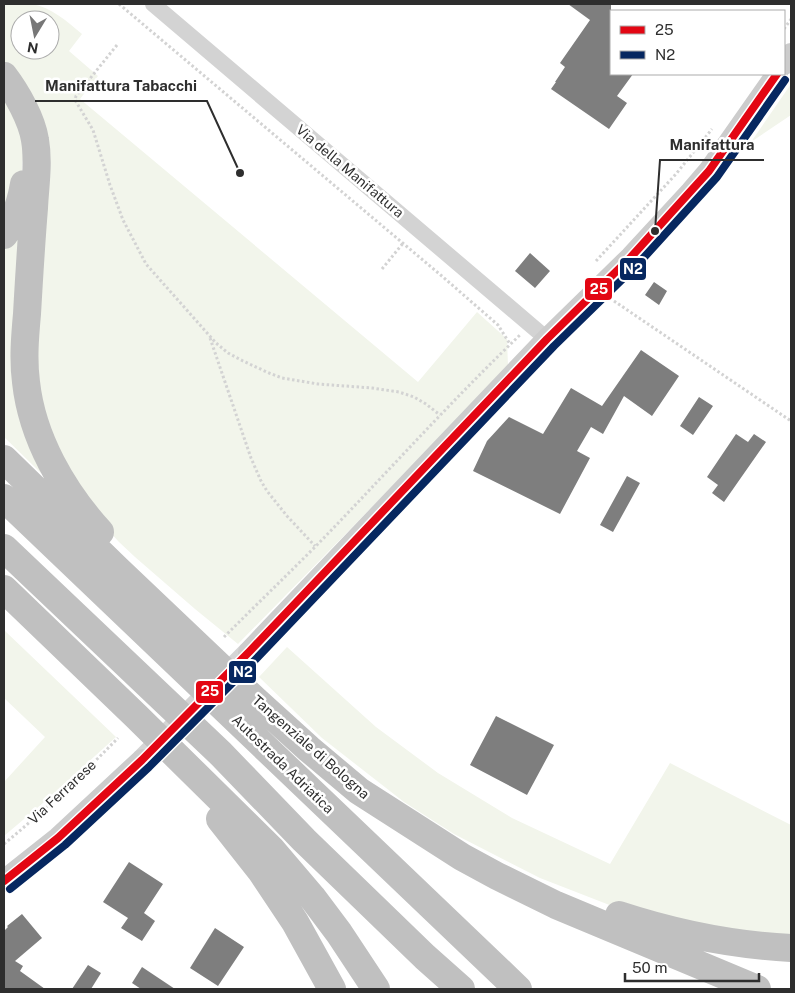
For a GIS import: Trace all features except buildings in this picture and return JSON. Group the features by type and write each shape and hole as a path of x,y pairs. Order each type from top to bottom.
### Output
{"highway":[{"path":"4,76 18,96 36,141 37,160 25,364 29,399 40,438 65,486 98,530 175,609 238,683"},
{"path":"4,235 17,213 23,192 28,163 28,120"},
{"name":"Tangenziale di Bologna","path":"4,459 117,570 302,743 359,791 462,857 497,876 556,905 757,989"},
{"name":"Autostrada Adriatica","path":"4,498 518,989"},
{"path":"4,548 221,754 304,840 425,957 461,989"},
{"path":"4,589 272,850 312,897 339,933 376,989"},
{"path":"4,612 54,658 126,707 160,757 222,821 260,871 296,922 332,989"},
{"path":"392,813 477,855 620,916 695,935 791,948"},
{"path":"474,946 528,989"},
{"path":"425,957 455,989"}],"main road":[{"path":"249,652 538,332 599,287 632,257 709,172 776,75"},
{"path":"4,881 58,838 142,760"}],"street":[{"name":"Via della Manifattura","path":"153,4 538,332"}],"path":[{"path":"119,4 443,277 498,326 510,344"},
{"path":"117,45 76,96 75,100 93,130 123,220 146,264 208,335 228,352 254,366 282,378 318,384 399,392 414,397 440,415"},
{"path":"716,124 676,174 584,274 613,300 791,421"},
{"path":"382,269 415,228"},
{"path":"224,637 315,546 510,344 538,332"},
{"path":"208,335 251,458 261,481 287,516 315,546"},
{"name":"Via Ferrarese","path":"4,844 73,784 118,738"}],"shaded area":[{"path":"25,3 49,10 10,10 10,60 60,60 60,17 65,20 82,34 69,51 98,76 80,99 418,382 477,312 507,339 508,366 497,379 238,644 135,557 107,529 74,483 35,395 40,202 12,71 4,62 4,4"},
{"path":"791,84 791,115 751,142"},
{"path":"4,93 17,121 23,145 23,156 21,182 4,223"},
{"path":"19,234 43,468 41,473 4,437 4,251"},
{"path":"4,630 116,737 4,836 4,782 45,737 4,698"},
{"path":"287,647 376,727 438,773 512,818 610,864 670,763 791,825 791,941 630,913 540,878 454,834 404,802 322,738 259,677"}],"tunnel":[{"path":"142,760 249,652"}],"transit line":[{"name":"25","path":"4,881 58,838 142,760 249,652 547,339 631,257 709,171 776,75"},
{"name":"N2","path":"10,889 65,845 149,767 256,659 554,346 638,264 717,177 785,80"}],"place":[{"name":"Manifattura Tabacchi","path":"240,173"},
{"name":"Manifattura","path":"655,231"}]}
